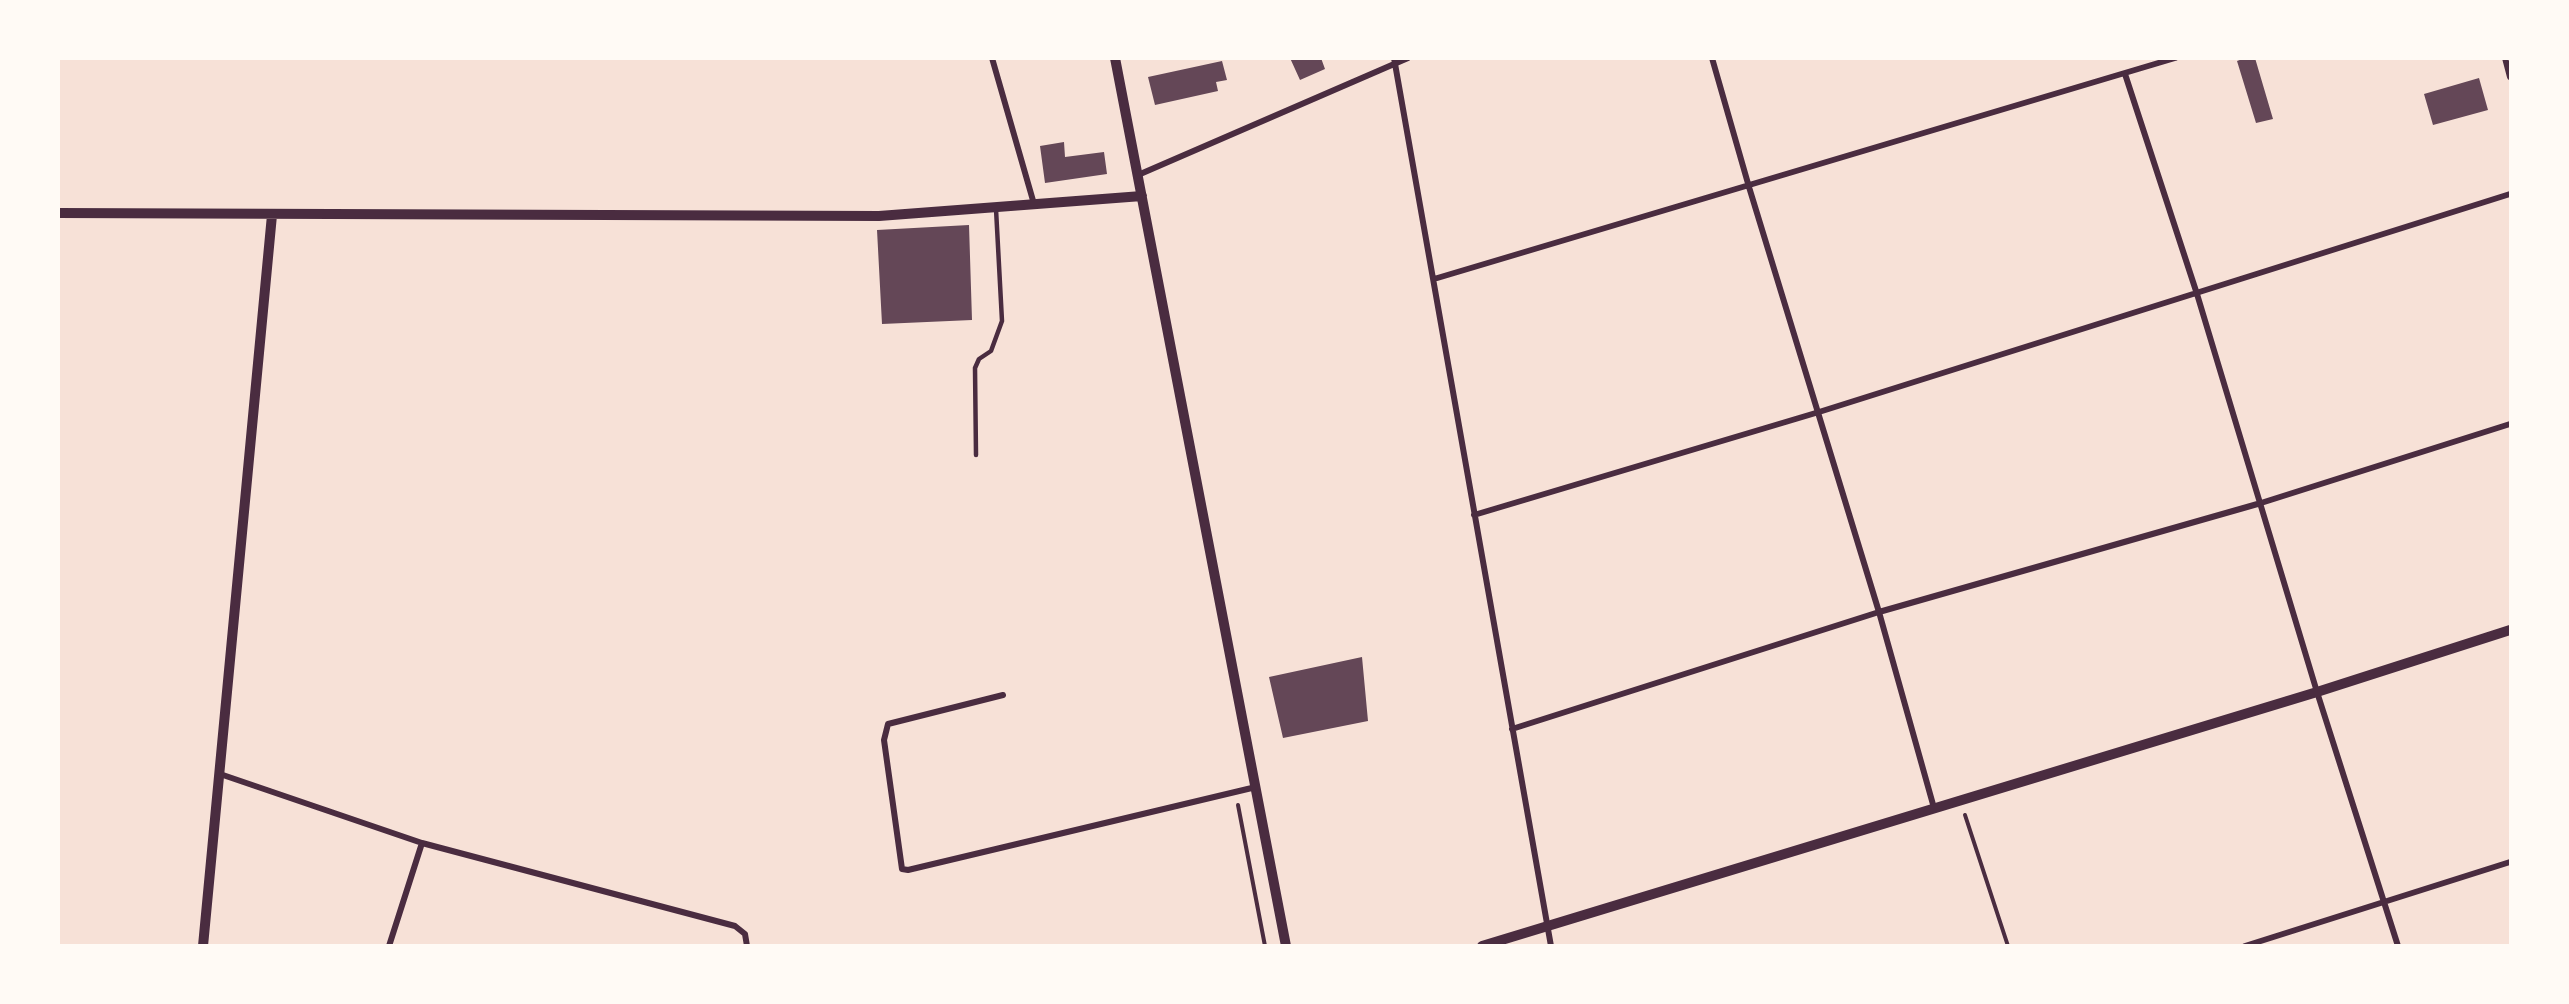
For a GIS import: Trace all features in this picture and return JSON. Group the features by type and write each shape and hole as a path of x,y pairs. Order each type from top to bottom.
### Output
{"street":[{"path":"993,58 1034,204"},
{"path":"1116,58 1286,945"},
{"path":"1138,175 1395,61 1408,58"},
{"path":"1712,58 1749,187 1879,612 1934,808"},
{"path":"1434,279 1749,187 2175,58"},
{"path":"2505,58 2511,77"},
{"path":"1395,61 1551,945"},
{"path":"2125,74 2197,294 2317,692 2398,945"},
{"path":"1474,515 1819,412 2511,194"},
{"path":"58,213 879,216 1142,196"},
{"path":"203,945 272,215"},
{"path":"1512,729 1879,612 2261,503 2511,424"},
{"path":"1482,945 2317,692 2511,630"},
{"path":"1003,695 888,724 884,740 902,869 908,870 1256,787"},
{"path":"220,774 422,843 735,926 745,934 747,945"},
{"path":"389,945 422,843"},
{"path":"2246,945 2511,862"}],"lane":[{"path":"976,455 975,368 979,359 990,351 1002,321 996,207"}],"path":[{"path":"1236,792 1265,945"},
{"path":"1959,800 2008,945"}],"building":[{"path":"1290,58 1321,58 1325,69 1300,80"},
{"path":"2255,58 2273,119 2256,123 2237,61"},
{"path":"1222,61 1227,80 1216,82 1218,91 1155,105 1148,77"},
{"path":"2479,78 2488,110 2433,125 2424,94"},
{"path":"1064,142 1065,157 1104,152 1107,174 1045,183 1040,146"},
{"path":"969,225 972,320 882,324 877,230"},
{"path":"1362,657 1368,721 1283,738 1269,677"}]}
